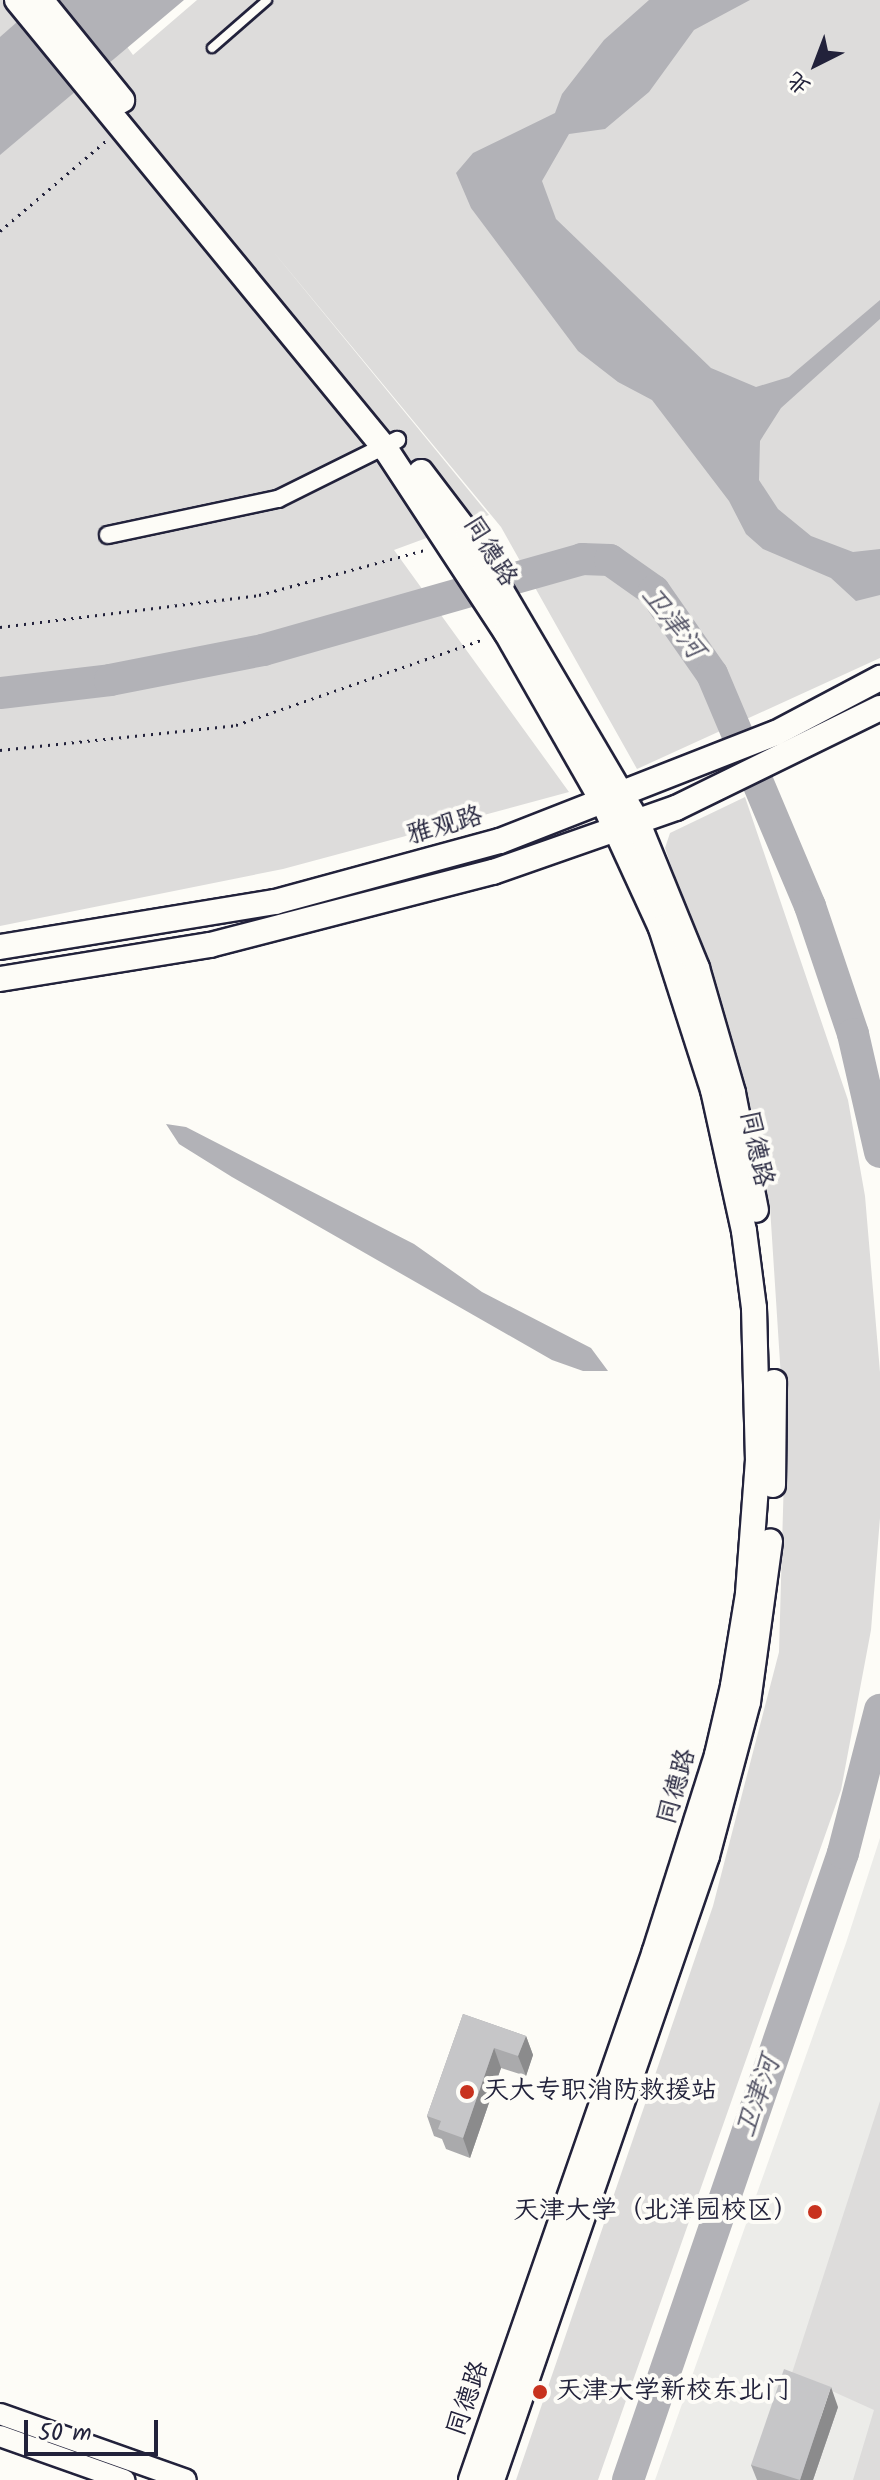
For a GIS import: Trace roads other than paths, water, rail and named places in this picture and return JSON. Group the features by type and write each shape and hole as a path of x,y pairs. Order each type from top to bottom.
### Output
{"main road":[{"name":"同德路","path":"17,0 105,92 122,127 390,443"},
{"name":"同德路","path":"41,0 105,92 390,443 460,538 614,799 697,968 748,1160 773,1370 776,1438 767,1579 748,1702 707,1856 492,2480"},
{"name":"雅观路","path":"0,947 275,902 500,841 614,799 776,733 880,678"},
{"path":"0,979 210,945 493,872 627,825 739,779 880,708"},
{"name":"同德路","path":"471,2480 700,1812 733,1686 755,1529 754,1308 732,1166 690,1006 627,825"}],"street":[{"path":"108,535 278,499 390,443"},
{"path":"0,2414 186,2480"},
{"path":"0,2436 124,2480"}],"lane":[{"path":"212,48 267,0"}],"waterway":[{"name":"卫津河","path":"0,693 110,680 263,650 582,559 610,560 654,591 712,674 810,906 853,1034 880,1152"},
{"name":"卫津河","path":"628,2480 843,1853 880,1710"}],"place":[{"name":"天大专职消防救援站","path":"467,2092"},
{"name":"天津大学（北洋园校区）","path":"815,2212"},
{"name":"天津大学新校东北门","path":"540,2392"}]}
